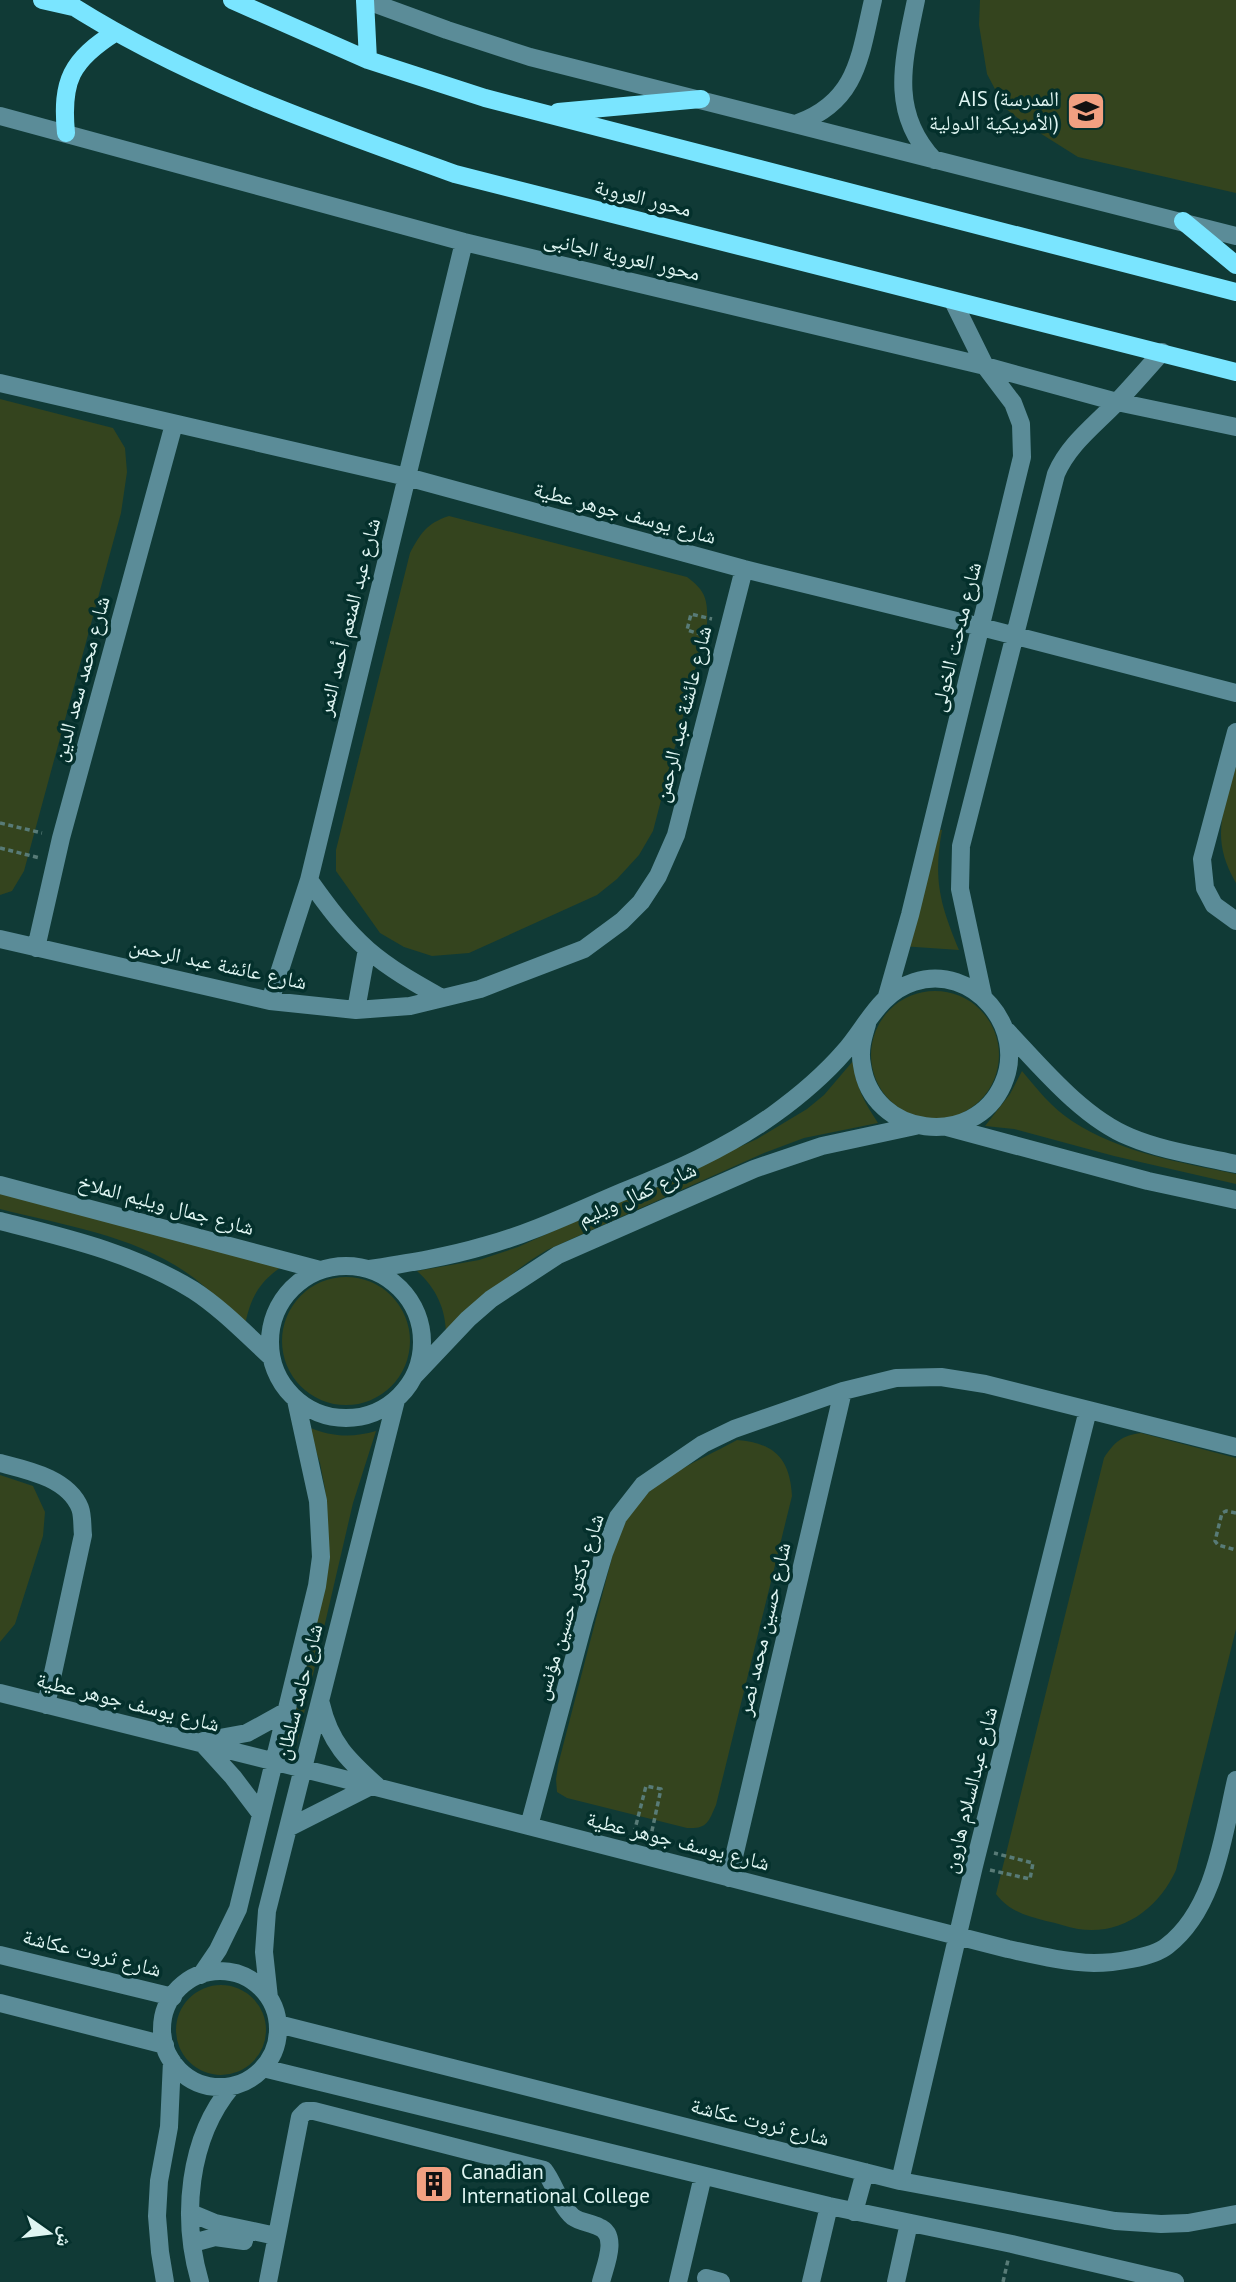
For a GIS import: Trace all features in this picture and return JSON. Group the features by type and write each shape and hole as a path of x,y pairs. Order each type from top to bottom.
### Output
{"main road":[{"name":"محور العروبة","path":"42,0 68,3 116,32 202,75 270,104 455,174 1236,372"},
{"path":"232,0 368,60 426,81 1236,292"},
{"path":"365,0 368,60"},
{"path":"66,133 63,102 71,73 90,48 116,32"},
{"path":"545,114 701,99"},
{"path":"1183,221 1236,265"}],"street":[{"path":"365,0 530,57 1236,236"},
{"path":"798,123 817,116 848,86 860,58 873,0"},
{"path":"916,0 903,72 904,100 912,132 934,160"},
{"name":"محور العروبة الجانبى","path":"0,116 464,242 985,366 1117,402 1236,427"},
{"name":"شارع عبد المنعم أحمد النمر","path":"270,1001 309,880 464,242"},
{"name":"شارع مدحت الخولى","path":"887,996 910,915 1022,457 1021,424 1013,403 985,366 953,301"},
{"path":"983,996 963,908 959,868 966,821 1059,465 1063,456 1162,352"},
{"name":"شارع يوسف جوهر عطية","path":"0,383 407,477 744,569 981,626 1236,693"},
{"name":"شارع محمد سعد الدين","path":"36,948 61,838 174,424"},
{"name":"شارع عائشة عبد الرحمن","path":"0,939 270,1001 356,1010 410,1006 480,989 584,949 622,921 641,902 658,876 676,835 744,569"},
{"path":"1236,732 1202,859 1205,888 1214,905 1236,921"},
{"path":"309,880 367,949 399,974 440,997"},
{"path":"356,1010 367,949"},
{"path":"1236,1164 1129,1137 1105,1123 1067,1093 1006,1030 997,1011 983,996 962,984 938,979 915,982 887,996 867,1024 861,1045 862,1066 868,1086 880,1104 896,1118 915,1126 947,1127 1148,1181 1236,1200"},
{"name":"شارع كمال ويليم","path":"370,1269 442,1257 499,1242 661,1176 705,1155 742,1135 783,1107 844,1053 867,1024"},
{"path":"947,1127 980,1113 993,1100 1003,1084 1009,1058 1006,1030"},
{"name":"شارع كمال ويليم","path":"415,1375 491,1299 558,1255 754,1168 822,1146 915,1126"},
{"name":"شارع جمال ويليم الملاخ","path":"0,1185 320,1270"},
{"path":"0,1221 88,1244 157,1269 195,1292 271,1357"},
{"path":"345,1265 370,1269 398,1285 416,1312 422,1343 415,1375 396,1400 377,1412 356,1418 335,1418 314,1411 296,1399 280,1380 271,1357 271,1330 279,1304 297,1283 320,1270 345,1265"},
{"name":"شارع دكتور حسين مؤنس","path":"529,1826 584,1621 604,1553 618,1517 643,1485 703,1444 734,1429 843,1391 896,1378 941,1377 985,1384 1236,1447"},
{"name":"شارع حسين محمد نصر","path":"729,1878 843,1391"},
{"name":"شارع حامد سلطان","path":"201,1975 224,1939 237,1909 317,1586 321,1557 318,1502 296,1399"},
{"name":"شارع حامد سلطان","path":"269,1998 263,1936 396,1400"},
{"name":"شارع عبدالسلام هارون","path":"900,2181 1088,1410"},
{"path":"0,1463 50,1479 69,1491 80,1508 83,1535 46,1705"},
{"name":"شارع يوسف جوهر عطية","path":"0,1693 1008,1949 1094,1963 1127,1960 1165,1948 1195,1917 1216,1865 1236,1780"},
{"path":"288,1828 376,1787 340,1750 326,1725 320,1699"},
{"path":"199,1743 247,1732 288,1711"},
{"path":"199,1743 233,1777 261,1814"},
{"name":"شارع ثروت عكاشة","path":"0,1955 173,1997"},
{"path":"0,2003 169,2053 181,2072 205,2085 232,2086 249,2080 263,2068 272,2055 278,2024 269,1998 259,1986 246,1977 224,1972 201,1975 185,1983 173,1997 163,2020 169,2053 170,2114 159,2181 157,2216 165,2282"},
{"name":"شارع ثروت عكاشة","path":"278,2024 900,2181 1115,2221 1188,2223 1236,2214"},
{"path":"263,2068 854,2212 1175,2282"},
{"path":"200,2282 193,2243 193,2184 205,2126 220,2100 232,2086"},
{"path":"268,2282 300,2117 306,2111 314,2110 544,2170 566,2209 575,2218 603,2228 609,2235 610,2246 601,2282"},
{"path":"854,2212 865,2172"},
{"path":"678,2282 703,2176"},
{"path":"811,2282 829,2206"},
{"path":"191,2213 275,2241"},
{"path":"896,2282 909,2223"},
{"path":"193,2243 203,2239 226,2237 275,2241"}],"path":[{"path":"691,614 728,632 687,630 691,614"},
{"path":"0,823 61,838"},
{"path":"0,848 55,862"},
{"path":"1236,1513 1223,1511 1215,1541 1218,1545 1236,1549"},
{"path":"647,1786 662,1790 638,1854 647,1786"},
{"path":"977,1857 1033,1864 1029,1880 977,1857"}],"green space":[{"name":"AIS (المدرسة الأمريكية الدولية)","path":"980,0 1236,0 1236,193 1078,157 1024,123 1005,108 987,74 979,25"},
{"path":"0,399 113,428 125,448 127,472 121,513 24,871 12,891 0,895"},
{"path":"449,516 687,577 702,592 707,608 707,624 653,831 639,855 617,879 597,895 469,953 432,956 404,947 380,933 336,871 336,850 410,553 425,530"},
{"path":"1236,766 1236,883 1223,852 1221,825"},
{"path":"935,829 942,830 938,863 940,892 959,950 901,946"},
{"path":"935,991 960,996 980,1010 994,1030 999,1055 994,1080 980,1100 960,1114 935,1119 910,1114 890,1100 876,1080 871,1055 876,1030 890,1010 910,996"},
{"path":"853,1061 861,1094 878,1123 804,1138 764,1153 547,1250 482,1300 446,1335 439,1300 417,1271 479,1260 518,1247 757,1139 807,1109 824,1095"},
{"path":"1022,1071 1058,1110 1091,1132 1130,1149 1236,1174 1236,1184 1114,1156 1014,1129 985,1126 1010,1094"},
{"path":"0,1193 287,1263 269,1276 257,1291 249,1308 244,1330 205,1287 159,1256 81,1228 0,1209"},
{"path":"346,1277 370,1282 391,1296 405,1317 410,1341 405,1365 391,1386 370,1400 346,1405 322,1400 301,1386 287,1365 282,1341 287,1317 301,1296 322,1282"},
{"path":"308,1427 342,1435 376,1431 353,1503 296,1748 283,1745 328,1538 325,1489"},
{"path":"1141,1433 1236,1458 1236,1629 1176,1870 1169,1884 1149,1907 1124,1923 1094,1930 1078,1929 1018,1912 1006,1905 996,1894 1104,1458 1120,1440"},
{"path":"737,1440 761,1445 778,1455 788,1472 792,1496 716,1805 711,1816 703,1826 687,1828 567,1798 557,1792 558,1765 617,1538 628,1516 643,1496 676,1472"},
{"path":"0,1475 33,1486 45,1512 43,1536 15,1624 0,1642"},
{"path":"221,1985 238,1989 253,1998 262,2013 266,2030 262,2047 253,2062 238,2071 221,2075 204,2071 189,2062 180,2047 176,2030 180,2013 189,1998 204,1989"}],"place":[{"name":"AIS (المدرسة الأمريكية الدولية)","path":"1086,111"},
{"name":"Canadian International College","path":"434,2184"}]}
